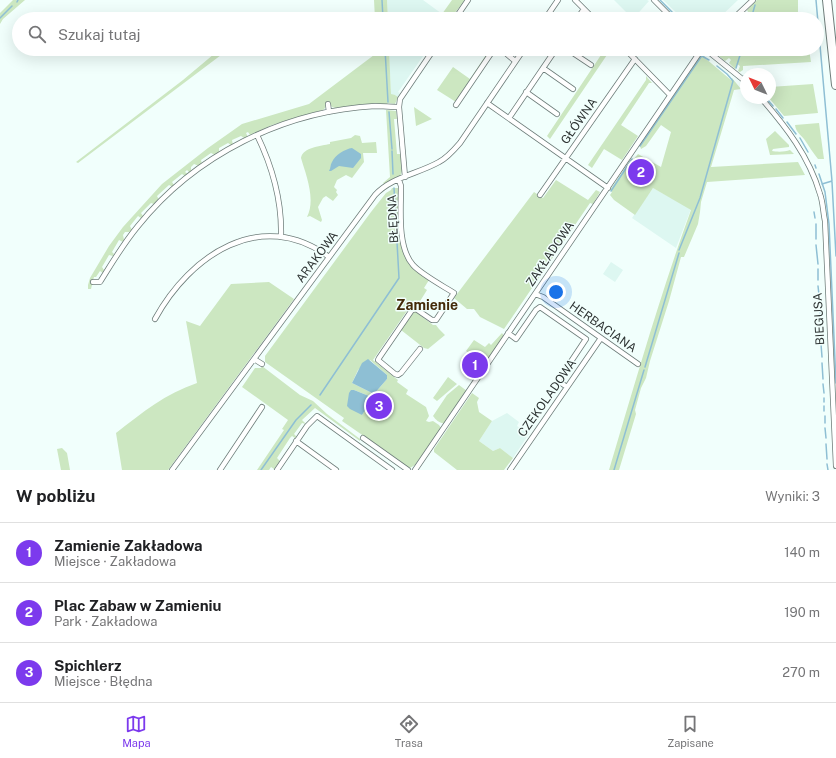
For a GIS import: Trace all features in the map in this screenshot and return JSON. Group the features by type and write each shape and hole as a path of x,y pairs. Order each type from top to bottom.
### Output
{"highway":[{"path":"827,0 836,85"}],"street":[{"path":"460,12 468,0"},
{"path":"550,12 558,0"},
{"path":"575,0 587,12"},
{"path":"654,0 666,12"},
{"path":"741,12 754,0"},
{"path":"429,56 400,99 399,107 405,177 438,163 451,153 460,143 519,56"},
{"path":"456,105 489,56"},
{"path":"509,56 515,62"},
{"path":"509,118 551,56"},
{"path":"578,56 591,65"},
{"path":"632,56 670,95"},
{"name":"ZAKŁADOWA","path":"415,470 697,56"},
{"path":"714,56 740,77"},
{"name":"GŁÓWNA","path":"540,195 635,59"},
{"path":"543,68 573,89"},
{"path":"526,92 557,114"},
{"path":"487,103 608,188"},
{"path":"328,104 329,112"},
{"name":"BIEGUSA","path":"765,104 793,137 807,159 821,196 825,221 836,466"},
{"path":"93,282 100,282 122,247 138,226 161,201 196,170 227,150 257,135 294,120 329,112 375,106 399,107"},
{"path":"257,135 268,161 276,190 281,218 280,236"},
{"path":"193,166 196,170"},
{"name":"ARAKOWA","path":"172,470 376,193 385,186 405,177"},
{"name":"BŁĘDNA","path":"399,180 401,186 403,247 407,256 416,268 454,293 436,320 432,320 416,308 412,310 378,360 398,375 420,349"},
{"path":"155,319 181,282 195,268 215,252 229,244 246,238 280,236 306,244 329,257"},
{"name":"HERBACIANA","path":"535,294 543,297 638,364"},
{"path":"508,333 516,339 536,310 540,307 586,339 558,381 567,387"},
{"name":"CZEKOLADOWA","path":"510,470 601,338"},
{"path":"576,354 585,360"},
{"path":"254,358 262,364"},
{"path":"220,470 262,407"},
{"path":"277,470 307,426 317,416 408,470"},
{"path":"296,441 336,470"},
{"path":"361,441 392,470"}],"shaded area":[{"path":"387,0 423,0 439,12 388,12"},
{"path":"614,0 649,1 639,12 626,12"},
{"path":"663,0 738,0 725,12 676,12"},
{"path":"389,56 423,56 398,92 400,93 398,97 391,95"},
{"path":"653,188 691,209 676,248 632,218"},
{"path":"611,262 623,270 615,282 603,274"},
{"path":"507,413 519,422 517,426 529,434 513,458 500,448 493,451 479,441 492,421"}],"green space":[{"path":"13,0 25,0 3,19 0,24 0,13"},
{"path":"374,0 387,0 388,12 375,12"},
{"path":"452,0 465,0 456,12 443,12"},
{"path":"757,0 798,0 798,12 748,12 747,10"},
{"path":"212,56 220,56 78,163 76,162 183,80"},
{"path":"373,56 389,56 391,94 398,97 395,104 367,104 336,108 332,107 330,104 326,104 323,110 272,125 250,135 248,132 246,133 248,137 244,138 241,136 232,140 233,145 228,143 219,148 219,152 215,155 211,153 201,160 202,164 199,166 194,164 191,167 190,173 187,170 185,172 188,174 185,176 182,174 172,182 174,185 173,187 169,185 157,196 159,200 154,204 151,203 141,213 143,216 141,218 138,216 130,226 132,230 125,232 123,235 123,242 119,240 112,252 114,254 113,256 109,255 102,267 104,270 103,273 100,271 96,277 94,277 91,289 88,289 90,278 109,246 123,227 162,184 242,124 309,104"},
{"path":"485,56 487,56 456,102 437,90 453,67 470,79"},
{"path":"600,56 606,56 550,139 547,136"},
{"path":"700,56 704,56 731,80 732,78 740,88 740,89 734,90 711,167 798,162 805,175 707,182 701,202 698,224 684,257 681,257 646,378 641,388 635,410 636,414 619,470 609,470 658,307 691,210 653,188 635,215 614,200 610,195 612,192 610,190 631,159 634,159 638,154 661,167 671,132 661,125 646,146 641,149 640,146"},
{"path":"719,56 810,56 811,62 743,66 743,68 740,68 740,72 738,71 740,66 737,64 735,69 729,63 731,60 729,58 725,61"},
{"path":"646,76 652,83 649,83 621,125 638,136 622,160 604,149 592,168 588,165 646,80"},
{"path":"813,84 818,113 784,116 774,104 776,104 776,87"},
{"path":"414,107 432,119 416,126"},
{"path":"386,110 396,111 397,119 394,119 397,154 401,154 402,171 400,177 384,184 383,183 390,177"},
{"path":"819,123 824,159 818,159 797,131 795,125"},
{"path":"775,131 789,145 789,147 773,149 772,151 781,152 790,150 794,154 770,155 766,139"},
{"path":"355,135 360,136 362,143 376,142 377,153 363,153 364,162 352,178 346,175 337,180 334,187 337,190 336,192 338,195 333,201 326,196 323,198 318,207 322,220 321,222 310,216 307,217 311,203 309,187 301,158 302,154 309,149 330,144 330,142 351,138"},
{"path":"556,180 588,200 596,190 600,192 593,204 590,203 504,329 480,317 474,309 467,309 454,298 534,192 543,198"},
{"path":"392,188 399,188 406,257 413,269 429,280 424,288 427,290 417,306 411,305 373,360 408,390 406,394 426,407 429,416 426,421 433,421 441,428 415,465 410,468 406,467 400,461 342,421 344,418 265,362 265,356 371,212 386,193","holes":["370,360 387,375 387,379 374,394 352,383 358,370","351,390 369,396 371,399 362,415"]},
{"path":"269,282 294,299 168,470 122,470 116,433 164,398 185,387 197,383 186,321 200,326 231,284"},
{"path":"413,312 416,312 433,325 436,325 445,335 428,349 424,348 401,330"},
{"path":"502,333 504,336 484,365 466,351 474,340 485,347 489,343 491,345"},
{"path":"262,366 300,395 313,401 327,414 360,439 360,441 315,408 302,420 306,424 302,423 294,434 297,437 295,438 292,436 290,438 277,458 280,461 274,469 271,467 269,470 257,470 284,430 282,429 288,420 242,387 255,368 261,368"},
{"path":"448,377 457,384 437,401 433,398"},
{"path":"459,385 467,391 445,423 440,422 433,416 447,395"},
{"path":"472,393 479,398 477,402 479,412 492,421 479,441 493,451 500,448 513,458 504,470 457,470 434,452 434,449"},
{"path":"62,448 67,453 70,470 61,470 57,449"}],"water":[{"path":"352,148 361,154 361,158 353,168 339,166 329,171 331,163 335,157 343,151"},
{"path":"368,359 387,375 387,379 374,394 352,383 362,363"},
{"path":"351,390 370,397 369,404 362,415 347,406 349,393"}],"waterway":[{"path":"382,0 383,12"},
{"path":"660,0 672,12"},
{"path":"816,0 817,12"},
{"path":"753,12 755,5"},
{"path":"0,18 12,6"},
{"path":"385,56 388,102"},
{"path":"640,146 701,57 702,56 709,60"},
{"path":"736,68 740,56"},
{"path":"821,56 832,181 822,184"},
{"path":"679,250 700,198 733,81 717,66"},
{"path":"776,109 783,118"},
{"path":"389,112 392,149"},
{"path":"787,122 796,134"},
{"path":"800,138 808,152"},
{"path":"392,151 393,174"},
{"path":"611,191 632,159"},
{"path":"819,174 825,192 829,224 836,383"},
{"path":"832,182 836,256"},
{"path":"320,395 399,278 394,188"},
{"path":"814,212 815,218"},
{"path":"816,224 816,239"},
{"path":"816,245 818,264"},
{"path":"645,367 679,253"},
{"path":"818,269 818,280"},
{"path":"818,286 820,304"},
{"path":"820,308 821,338"},
{"path":"821,344 822,357"},
{"path":"822,363 823,379"},
{"path":"614,470 644,370"},
{"path":"823,384 824,393"},
{"path":"261,470 296,420 311,405"},
{"path":"824,406 824,411"},
{"path":"825,416 825,423"},
{"path":"825,428 826,438"},
{"path":"826,444 827,459"},
{"path":"827,464 828,470"}],"place":[{"name":"Plac Zabaw w Zamieniu","path":"641,172"},
{"name":"Zamienie Zakładowa","path":"475,365"},
{"name":"Spichlerz","path":"379,406"}],"district":[{"name":"Zamienie","path":"427,305"}]}
